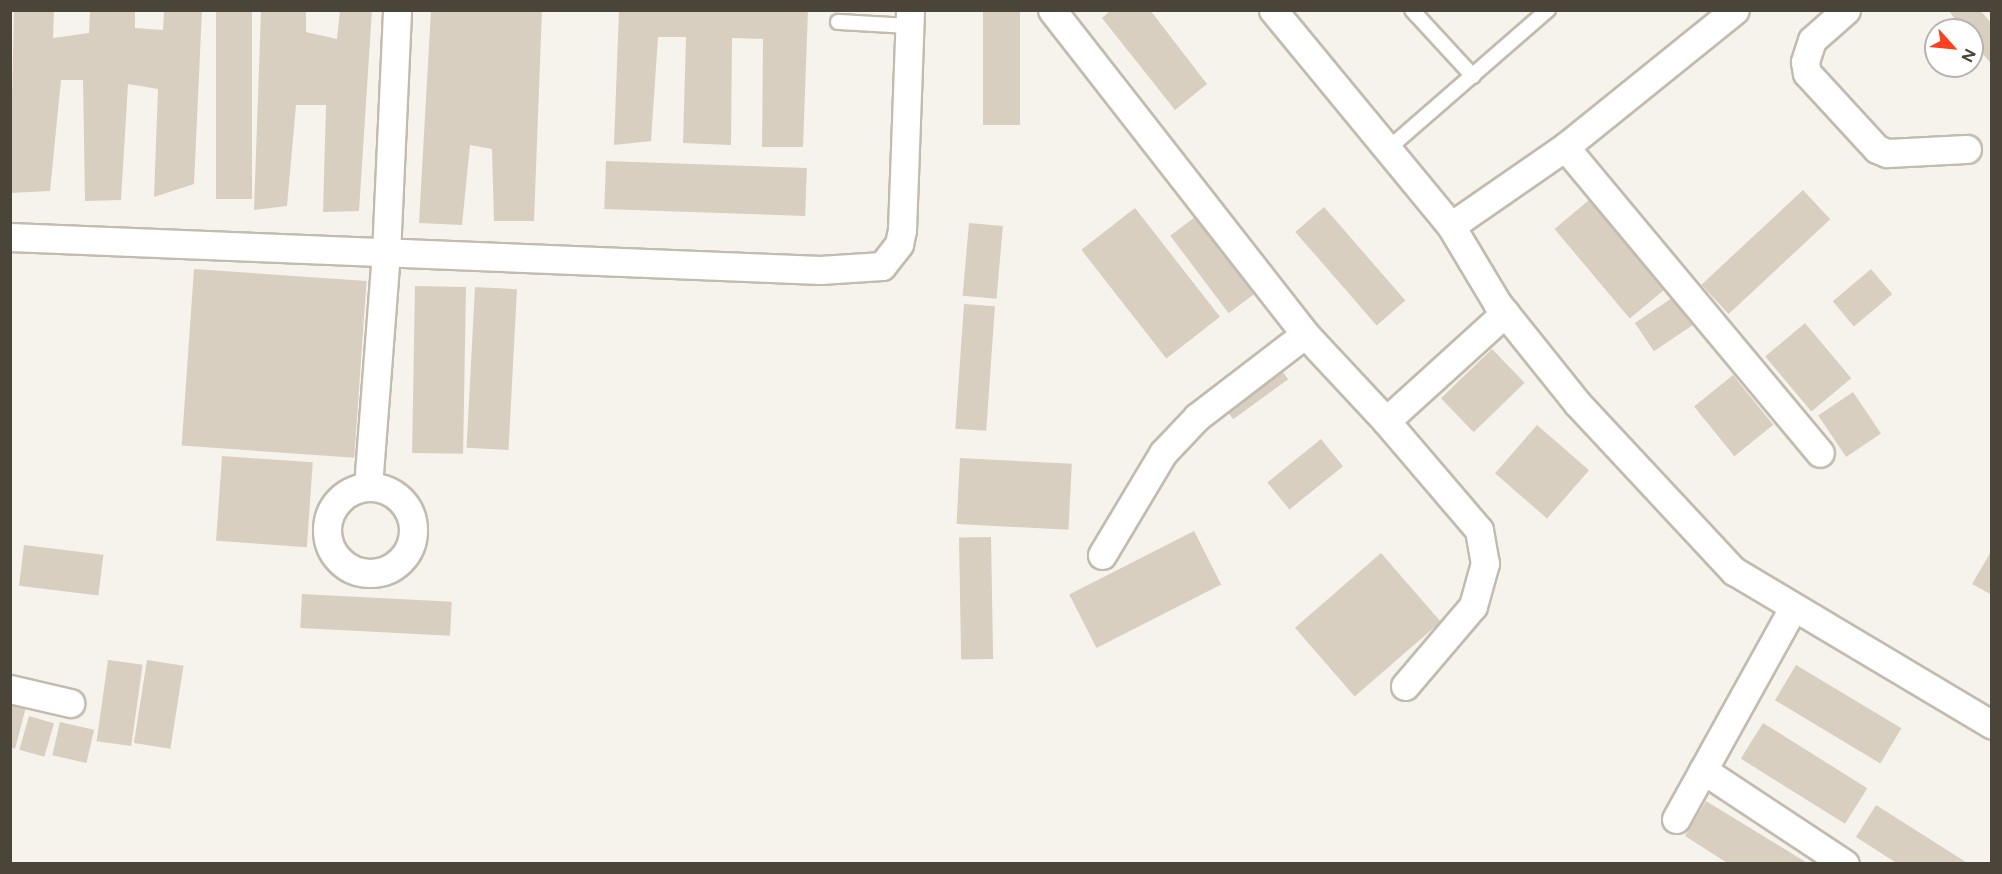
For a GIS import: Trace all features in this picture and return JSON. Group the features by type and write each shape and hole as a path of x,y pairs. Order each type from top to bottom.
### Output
{"street":[{"path":"368,486 386,254 397,10"},
{"path":"1052,10 1305,334 1386,421 1479,530 1485,563 1473,606 1405,686"},
{"path":"1273,10 1451,226 1505,313 1578,404 1734,571 1992,725"},
{"path":"1451,226 1565,147 1735,10"},
{"path":"1846,10 1812,40 1805,62 1808,73 1877,149 1887,153 1967,149"},
{"path":"10,237 820,270 882,266 899,243 902,230 910,19"},
{"path":"1565,147 1820,453"},
{"path":"1386,421 1505,313"},
{"path":"1102,555 1162,453 1197,417 1305,334"},
{"path":"1676,819 1793,608"},
{"path":"10,689 70,703"},
{"path":"1703,770 1845,864"}],"lane":[{"path":"1412,10 1473,76"},
{"path":"1389,148 1548,10"},
{"path":"838,22 910,19"}],"building":[{"path":"14,10 54,10 53,38 89,33 90,10 135,10 135,28 163,30 164,10 202,10 194,184 154,197 158,89 128,84 121,200 85,201 83,80 61,80 50,191 10,193"},
{"path":"216,10 252,10 252,199 216,199"},
{"path":"261,10 306,10 306,32 337,39 340,10 372,10 359,211 323,212 326,105 296,105 287,206 254,210"},
{"path":"431,10 542,10 534,221 494,221 492,149 470,145 462,225 419,223"},
{"path":"619,10 808,10 803,147 762,147 763,39 732,38 731,145 683,143 686,37 658,37 651,141 614,145"},
{"path":"983,10 1020,10 1020,125 983,125"},
{"path":"1111,10 1150,10 1207,84 1175,110 1102,18"},
{"path":"1948,10 1980,10 1992,24 1992,65 1984,55 1984,18 1954,18"},
{"path":"606,161 807,168 805,216 604,209"},
{"path":"1803,190 1830,219 1729,314 1701,285"},
{"path":"1589,200 1664,290 1630,319 1555,229"},
{"path":"1324,207 1405,301 1377,326 1295,232"},
{"path":"1135,208 1220,317 1166,359 1081,250"},
{"path":"1203,211 1261,288 1229,313 1170,236"},
{"path":"969,223 1003,226 997,299 963,296"},
{"path":"194,269 367,281 354,458 182,446"},
{"path":"1871,269 1892,294 1854,326 1833,301"},
{"path":"415,286 466,287 463,454 412,453"},
{"path":"475,287 517,289 509,450 467,448"},
{"path":"1678,294 1697,322 1654,351 1635,323"},
{"path":"964,304 995,306 986,431 955,429"},
{"path":"1805,323 1851,378 1811,412 1765,356"},
{"path":"1492,349 1525,383 1474,432 1441,398"},
{"path":"1277,364 1288,379 1233,419 1222,404"},
{"path":"1733,375 1773,425 1734,456 1694,406"},
{"path":"1853,392 1881,433 1846,457 1818,415"},
{"path":"1537,425 1589,470 1547,519 1495,473"},
{"path":"1321,439 1343,466 1289,510 1267,482"},
{"path":"222,456 313,462 307,547 216,541"},
{"path":"960,458 1072,464 1068,530 957,524"},
{"path":"1194,531 1221,584 1096,648 1069,595"},
{"path":"991,537 993,659 961,660 959,538"},
{"path":"24,545 103,555 98,595 19,586"},
{"path":"1992,550 1992,595 1972,584"},
{"path":"1381,553 1441,622 1355,696 1295,628"},
{"path":"302,594 452,602 450,636 300,628"},
{"path":"108,660 143,665 131,746 97,741"},
{"path":"147,660 184,666 170,749 134,743"},
{"path":"1796,665 1901,728 1880,763 1775,700"},
{"path":"10,699 27,703 15,749 10,747"},
{"path":"29,716 54,723 44,757 19,750"},
{"path":"60,722 94,730 86,763 52,755"},
{"path":"1763,723 1867,788 1845,824 1741,759"},
{"path":"1706,801 1809,864 1729,864 1685,836"},
{"path":"1876,805 1969,864 1898,864 1856,837"}]}
